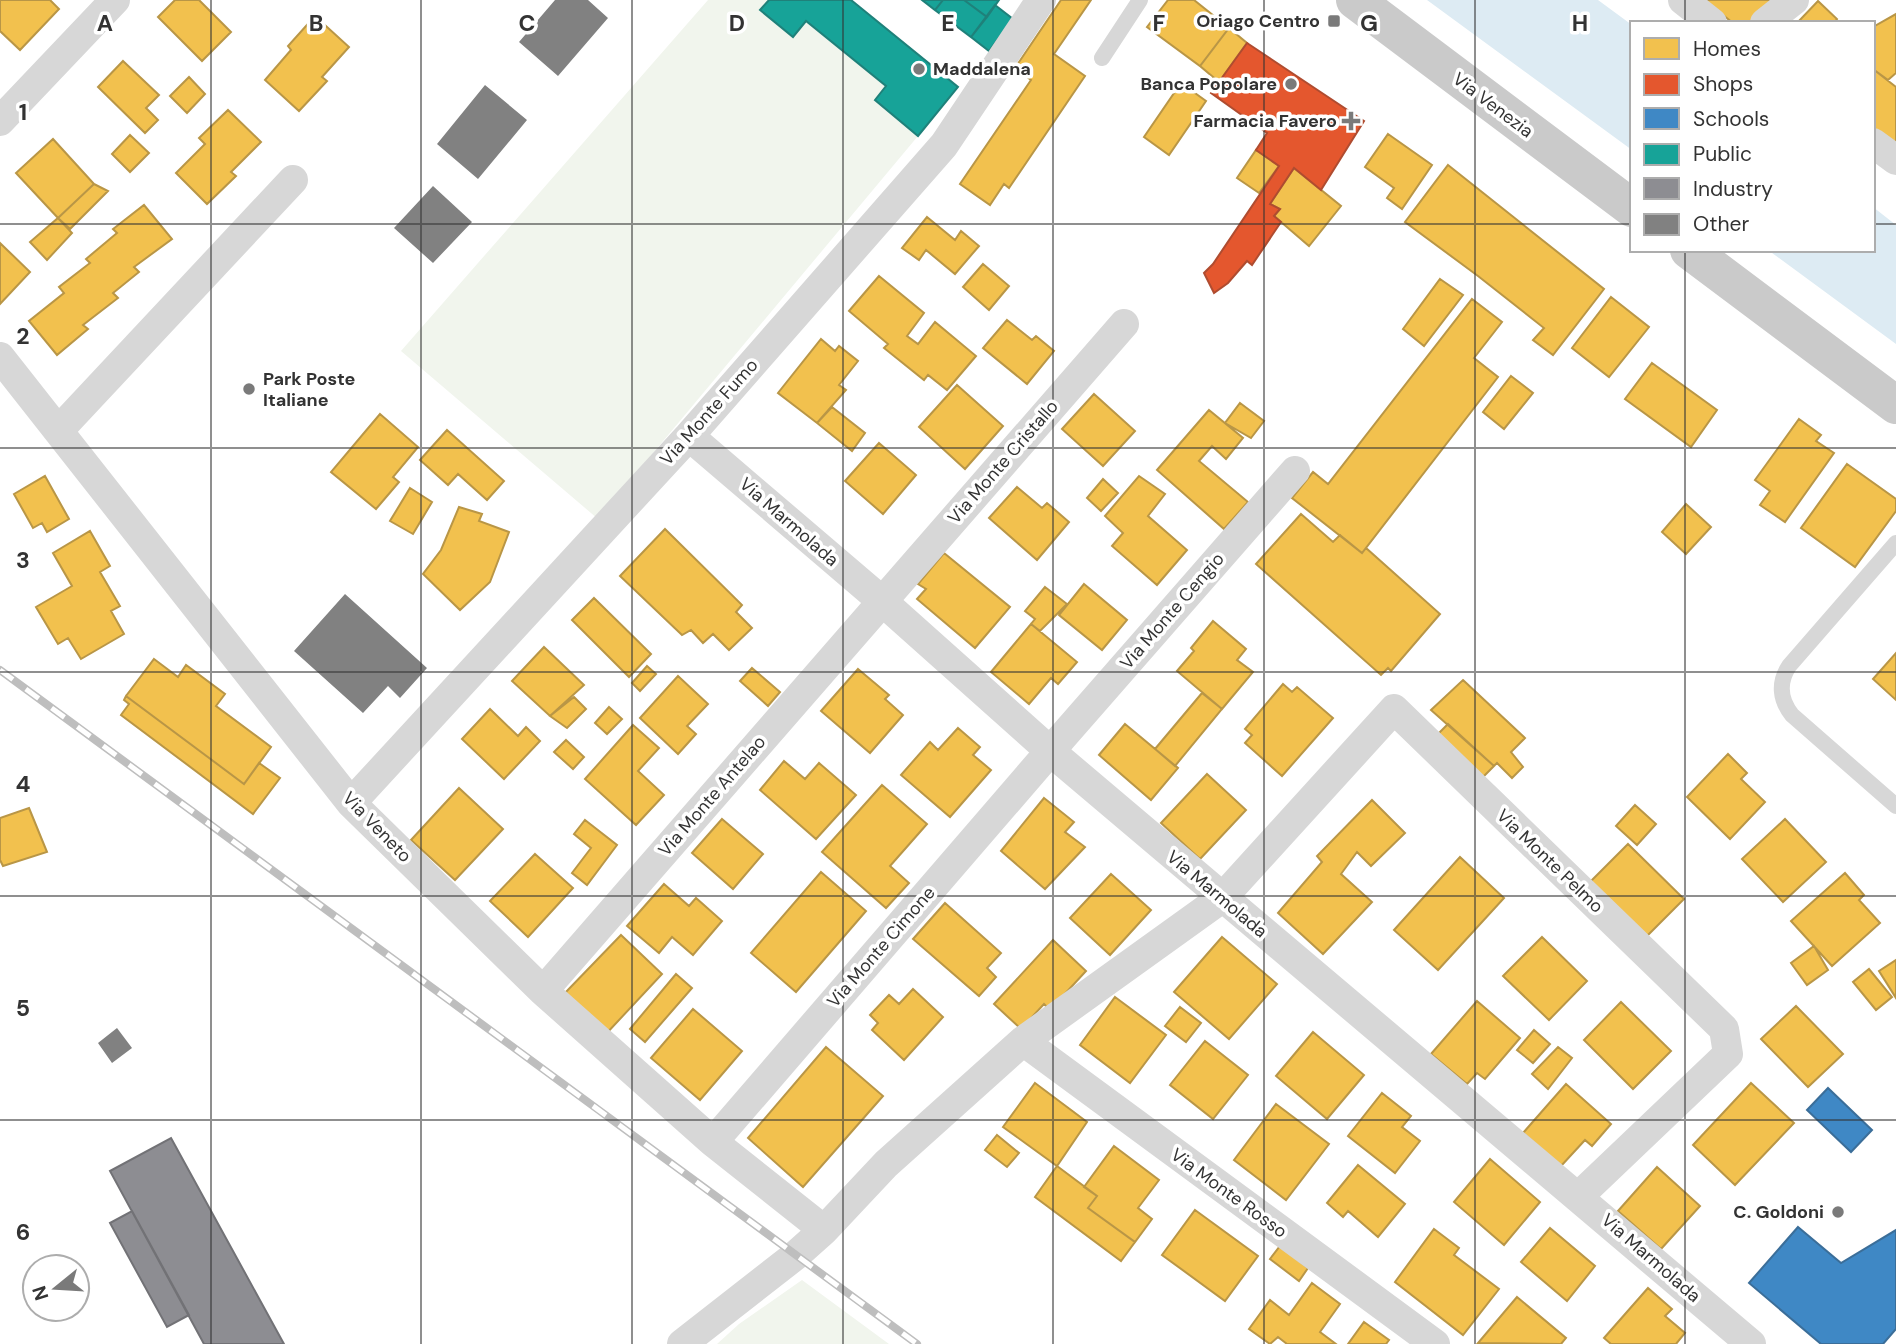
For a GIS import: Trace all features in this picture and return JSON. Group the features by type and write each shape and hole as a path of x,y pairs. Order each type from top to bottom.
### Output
{"main road":[{"name":"Via Venezia","path":"1355,0 1630,206"},
{"path":"1692,252 1896,405"}],"street":[{"path":"0,121 115,0"},
{"name":"Via Monte Fumo","path":"351,803 689,436 944,145 1041,0"},
{"path":"1682,0 1709,21"},
{"path":"1768,21 1794,0"},
{"path":"1875,144 1896,160"},
{"path":"59,430 293,180"},
{"name":"Via Monte Cristallo","path":"882,601 1124,324"},
{"name":"Via Veneto","path":"0,357 351,803 543,991 713,1142 824,1230"},
{"name":"Via Marmolada","path":"689,436 882,601 1049,751 1751,1344"},
{"name":"Via Monte Cengio","path":"1049,751 1295,471"},
{"name":"Via Monte Antelao","path":"543,991 882,601"},
{"name":"Via Monte Pelmo","path":"1222,898 1394,709 1724,1029 1728,1054 1579,1196"},
{"name":"Via Monte Cimone","path":"713,1142 1049,751"},
{"path":"682,1344 796,1255 824,1230 886,1164 1023,1041 1222,898"},
{"name":"Via Monte Rosso","path":"1023,1041 1435,1344"}],"lane":[{"path":"1102,58 1140,0"},
{"path":"1894,548 1789,666 1782,679 1781,689 1786,708 1792,715 1896,806"}],"shaded area":[{"path":"708,0 769,0 761,11 793,37 806,21 886,86 875,101 918,136 598,519 401,351"},
{"path":"1427,0 1598,0 1630,24 1630,149"},
{"path":"1875,209 1896,225 1896,344 1771,252 1875,252"},
{"path":"802,1280 889,1344 717,1344 739,1324"}],"building: Homes":[{"path":"0,0 50,0 59,9 20,50 0,31"},
{"path":"175,0 199,0 231,32 202,61 158,17"},
{"path":"1061,0 1091,0 1054,54 1085,76 1009,188 1004,184 990,205 960,184 1031,80 1015,68"},
{"path":"1168,0 1194,0 1229,28 1200,66 1147,27"},
{"path":"1704,0 1779,0 1762,21 1730,21"},
{"path":"1818,1 1837,19 1836,21 1799,21"},
{"path":"1896,14 1896,73 1888,80 1875,70 1875,26"},
{"path":"315,16 349,47 322,77 327,81 299,111 265,80 291,50 288,46"},
{"path":"1229,28 1247,43 1219,82 1200,66"},
{"path":"123,61 159,95 146,108 158,120 145,133 98,87"},
{"path":"1875,71 1896,87 1896,151 1875,135"},
{"path":"189,77 205,94 187,113 170,96"},
{"path":"1181,83 1206,101 1169,155 1144,137"},
{"path":"228,110 261,142 231,172 236,176 207,204 176,173 205,144 199,138"},
{"path":"1388,134 1432,165 1402,209 1387,198 1394,188 1365,167"},
{"path":"130,135 149,153 130,172 112,154"},
{"path":"53,139 94,184 58,218 16,173"},
{"path":"1256,150 1279,166 1259,193 1237,178"},
{"path":"1448,165 1604,289 1553,355 1533,340 1544,328 1405,222"},
{"path":"1294,168 1341,206 1309,246 1274,216 1280,209 1270,204"},
{"path":"94,184 108,191 70,229 58,218"},
{"path":"144,205 172,239 134,267 139,272 113,293 118,298 83,325 88,329 57,355 29,321 64,293 59,287 90,263 86,259 117,233 113,229"},
{"path":"927,217 955,240 961,231 979,246 955,274 926,250 919,260 902,248"},
{"path":"58,218 72,233 47,260 30,242"},
{"path":"0,243 30,272 0,304"},
{"path":"983,264 1009,286 989,310 963,287"},
{"path":"879,276 924,313 907,336 918,344 935,322 976,356 947,390 928,375 924,380 884,348 888,344 849,311"},
{"path":"1440,279 1463,295 1424,346 1403,329"},
{"path":"1611,297 1649,327 1609,377 1572,348"},
{"path":"1472,299 1502,322 1474,358 1498,377 1362,553 1292,498 1313,472 1328,484"},
{"path":"1007,320 1032,340 1036,336 1054,351 1027,384 983,348"},
{"path":"821,339 835,351 839,346 858,361 839,385 846,390 817,423 778,393"},
{"path":"1652,363 1717,410 1691,447 1625,399"},
{"path":"1511,376 1533,393 1504,429 1483,412"},
{"path":"957,385 1003,426 965,469 919,427"},
{"path":"1094,394 1135,431 1103,466 1062,429"},
{"path":"1240,403 1264,421 1251,438 1225,423"},
{"path":"832,407 865,433 852,451 817,423"},
{"path":"1209,410 1243,438 1226,459 1212,446 1199,461 1248,502 1224,529 1157,470"},
{"path":"380,414 418,447 393,477 399,482 376,509 331,472"},
{"path":"1799,419 1821,435 1816,441 1834,453 1785,522 1760,505 1770,491 1755,480"},
{"path":"447,430 504,481 487,500 458,474 448,485 420,460"},
{"path":"879,443 916,475 883,514 845,481"},
{"path":"1847,464 1896,499 1896,511 1855,567 1801,528"},
{"path":"45,476 69,519 47,532 42,523 33,528 14,494"},
{"path":"1139,476 1165,494 1148,516 1187,550 1157,585 1112,546 1123,533 1105,516"},
{"path":"1103,479 1118,493 1101,511 1087,498"},
{"path":"1017,487 1042,508 1047,503 1069,522 1037,560 989,518"},
{"path":"410,488 432,502 413,534 390,521"},
{"path":"1686,504 1711,527 1686,554 1662,532"},
{"path":"459,507 482,514 479,521 509,532 490,582 460,610 423,574 441,550"},
{"path":"1301,514 1333,542 1340,535 1362,553 1366,548 1440,614 1391,671 1388,668 1381,675 1256,564"},
{"path":"665,529 742,605 736,612 752,628 729,650 713,634 703,643 691,630 682,635 620,576"},
{"path":"90,531 110,566 100,572 120,606 111,611 124,634 81,659 68,638 58,644 36,607 72,586 53,553"},
{"path":"944,553 1010,607 975,648 917,599 926,589 918,584"},
{"path":"1084,584 1127,620 1102,650 1059,615"},
{"path":"1045,587 1067,604 1040,631 1031,624 1035,619 1025,611"},
{"path":"594,598 651,654 629,677 572,620"},
{"path":"1213,621 1246,649 1237,660 1253,672 1222,709 1177,671 1194,651 1191,648"},
{"path":"1031,624 1077,662 1058,684 1051,678 1029,704 991,672"},
{"path":"544,647 584,685 550,716 512,681"},
{"path":"1896,653 1896,700 1873,679"},
{"path":"154,659 178,677 186,665 225,694 216,706 271,747 244,784 126,696"},
{"path":"647,666 656,674 640,691 632,683"},
{"path":"752,668 780,692 768,706 740,681"},
{"path":"858,669 889,695 885,699 903,715 870,753 821,711"},
{"path":"678,676 708,704 687,726 696,734 678,754 640,718"},
{"path":"1463,680 1525,738 1511,752 1523,767 1512,778 1497,763 1494,766 1431,710"},
{"path":"1283,684 1292,692 1297,687 1333,718 1282,776 1245,743 1252,735 1245,729"},
{"path":"1202,693 1222,709 1175,766 1155,749"},
{"path":"126,696 244,784 259,763 280,778 253,814 121,715 129,704 124,700"},
{"path":"574,697 586,709 567,728 550,716"},
{"path":"609,707 622,719 607,734 595,723"},
{"path":"490,709 518,736 526,727 540,741 504,779 462,739"},
{"path":"1125,724 1178,768 1151,800 1099,755"},
{"path":"1448,724 1494,766 1483,777 1438,734"},
{"path":"633,725 659,748 638,771 664,795 636,825 585,779"},
{"path":"958,728 980,747 973,755 991,770 950,817 901,775 930,742 938,750"},
{"path":"566,740 584,757 573,769 554,752"},
{"path":"1728,754 1747,773 1741,779 1765,802 1730,839 1687,797"},
{"path":"784,761 805,779 819,763 856,795 816,839 760,790"},
{"path":"1207,774 1246,810 1200,859 1161,823"},
{"path":"882,785 927,824 890,866 909,883 886,908 822,852"},
{"path":"459,788 503,829 455,880 411,840"},
{"path":"1044,798 1074,822 1065,832 1085,847 1045,889 1001,851"},
{"path":"1372,800 1405,833 1371,866 1357,852 1341,874 1372,902 1323,954 1278,913 1322,862 1317,856"},
{"path":"1635,805 1656,824 1637,845 1616,826"},
{"path":"29,808 47,852 3,866 0,860 0,818"},
{"path":"722,819 763,854 733,889 692,853"},
{"path":"1785,819 1826,862 1783,902 1742,859"},
{"path":"585,820 617,845 587,885 572,873 591,848 574,834"},
{"path":"1628,844 1684,899 1643,940 1587,885"},
{"path":"535,854 573,888 528,937 490,901"},
{"path":"1460,857 1504,898 1438,970 1394,930"},
{"path":"821,872 866,911 796,992 751,953"},
{"path":"1845,873 1864,895 1859,900 1880,923 1832,966 1791,921"},
{"path":"1111,874 1151,910 1110,955 1070,918"},
{"path":"664,884 689,906 696,898 722,921 693,955 672,937 659,953 627,926"},
{"path":"945,903 1001,953 987,968 996,977 979,996 913,939"},
{"path":"621,935 662,974 605,1035 563,995"},
{"path":"1222,937 1277,984 1229,1039 1174,992"},
{"path":"1542,937 1587,981 1549,1020 1503,976"},
{"path":"1053,940 1086,971 1050,1010 1044,1004 1021,1029 994,1004"},
{"path":"1814,946 1828,970 1807,985 1791,963"},
{"path":"1896,960 1896,998 1879,971"},
{"path":"1869,969 1892,997 1876,1010 1853,982"},
{"path":"676,974 692,988 645,1042 630,1029"},
{"path":"913,989 943,1017 904,1060 872,1030 878,1023 870,1015 889,995 899,1004"},
{"path":"1115,997 1166,1035 1130,1083 1080,1045"},
{"path":"1477,1001 1520,1038 1485,1079 1477,1073 1467,1084 1431,1054"},
{"path":"1621,1002 1671,1051 1633,1089 1584,1040"},
{"path":"1796,1006 1843,1054 1808,1087 1761,1039"},
{"path":"1180,1007 1201,1023 1186,1042 1165,1026"},
{"path":"693,1009 742,1051 700,1100 651,1058"},
{"path":"1534,1030 1550,1044 1533,1063 1517,1050"},
{"path":"1313,1032 1364,1075 1327,1119 1276,1076"},
{"path":"1205,1041 1248,1075 1213,1119 1170,1085"},
{"path":"826,1047 883,1096 803,1187 748,1138"},
{"path":"1558,1047 1572,1058 1548,1089 1532,1074"},
{"path":"1035,1083 1087,1122 1057,1166 1003,1127"},
{"path":"1751,1083 1794,1123 1735,1185 1693,1145"},
{"path":"1566,1084 1611,1124 1592,1146 1585,1140 1561,1166 1523,1133"},
{"path":"1382,1093 1411,1116 1402,1127 1420,1141 1395,1173 1348,1136"},
{"path":"1276,1104 1329,1144 1286,1200 1234,1160"},
{"path":"997,1135 1019,1153 1007,1167 985,1150"},
{"path":"1114,1146 1159,1180 1138,1208 1152,1219 1135,1242 1088,1208 1097,1196 1084,1187"},
{"path":"1490,1159 1540,1202 1504,1245 1454,1202"},
{"path":"1358,1165 1405,1204 1378,1237 1348,1211 1343,1217 1327,1203"},
{"path":"1057,1166 1097,1196 1088,1208 1135,1242 1121,1261 1035,1197"},
{"path":"1657,1167 1700,1206 1661,1249 1618,1211"},
{"path":"1195,1210 1258,1256 1225,1301 1162,1255"},
{"path":"1550,1228 1595,1266 1567,1301 1521,1262"},
{"path":"1434,1229 1459,1248 1454,1255 1499,1289 1463,1335 1395,1282"},
{"path":"1280,1246 1308,1268 1299,1281 1270,1259"},
{"path":"1312,1283 1340,1304 1320,1332 1336,1344 1287,1344 1278,1337 1270,1344 1249,1329 1270,1300 1289,1315"},
{"path":"1648,1288 1672,1309 1665,1316 1685,1333 1676,1344 1611,1344 1604,1338"},
{"path":"1517,1297 1566,1338 1561,1344 1478,1343"},
{"path":"1364,1322 1389,1340 1386,1344 1348,1344"}],"building: Shops":[{"path":"1247,43 1364,121 1321,190 1294,168 1270,204 1280,209 1274,216 1281,222 1252,265 1247,261 1228,283 1214,293 1204,273 1213,264 1279,166 1256,150 1267,133 1211,93"}],"building: Schools":[{"path":"1828,1088 1872,1130 1851,1152 1807,1110"},
{"path":"1798,1227 1841,1263 1896,1230 1896,1329 1883,1344 1821,1344 1749,1283"}],"building: Public":[{"path":"769,0 851,0 958,87 918,136 875,100 886,86 806,21 793,37 760,10"},
{"path":"922,0 943,0 935,10"},
{"path":"943,0 964,0 987,17 971,37 935,10"},
{"path":"964,0 999,0 987,17"},
{"path":"995,5 1013,19 989,51 971,37"}],"building: Industry":[{"path":"171,1138 284,1344 204,1344 110,1171"},
{"path":"132,1211 189,1315 167,1327 110,1223"}],"building: Other":[{"path":"555,0 588,0 608,18 558,76 519,42"},
{"path":"485,85 527,120 478,179 437,144"},
{"path":"433,186 472,222 433,263 394,228"},
{"path":"345,594 427,668 400,698 388,686 363,713 294,651"},
{"path":"117,1028 132,1048 112,1063 98,1043"}],"railway":[{"path":"0,670 917,1344"}],"place":[{"name":"Oriago Centro","path":"1334,21"},
{"name":"Maddalena","path":"919,69"},
{"name":"Banca Popolare","path":"1291,84"},
{"name":"Farmacia Favero","path":"1351,121"},
{"name":"Park Poste Italiane","path":"249,389"},
{"name":"C. Goldoni","path":"1838,1212"}]}
